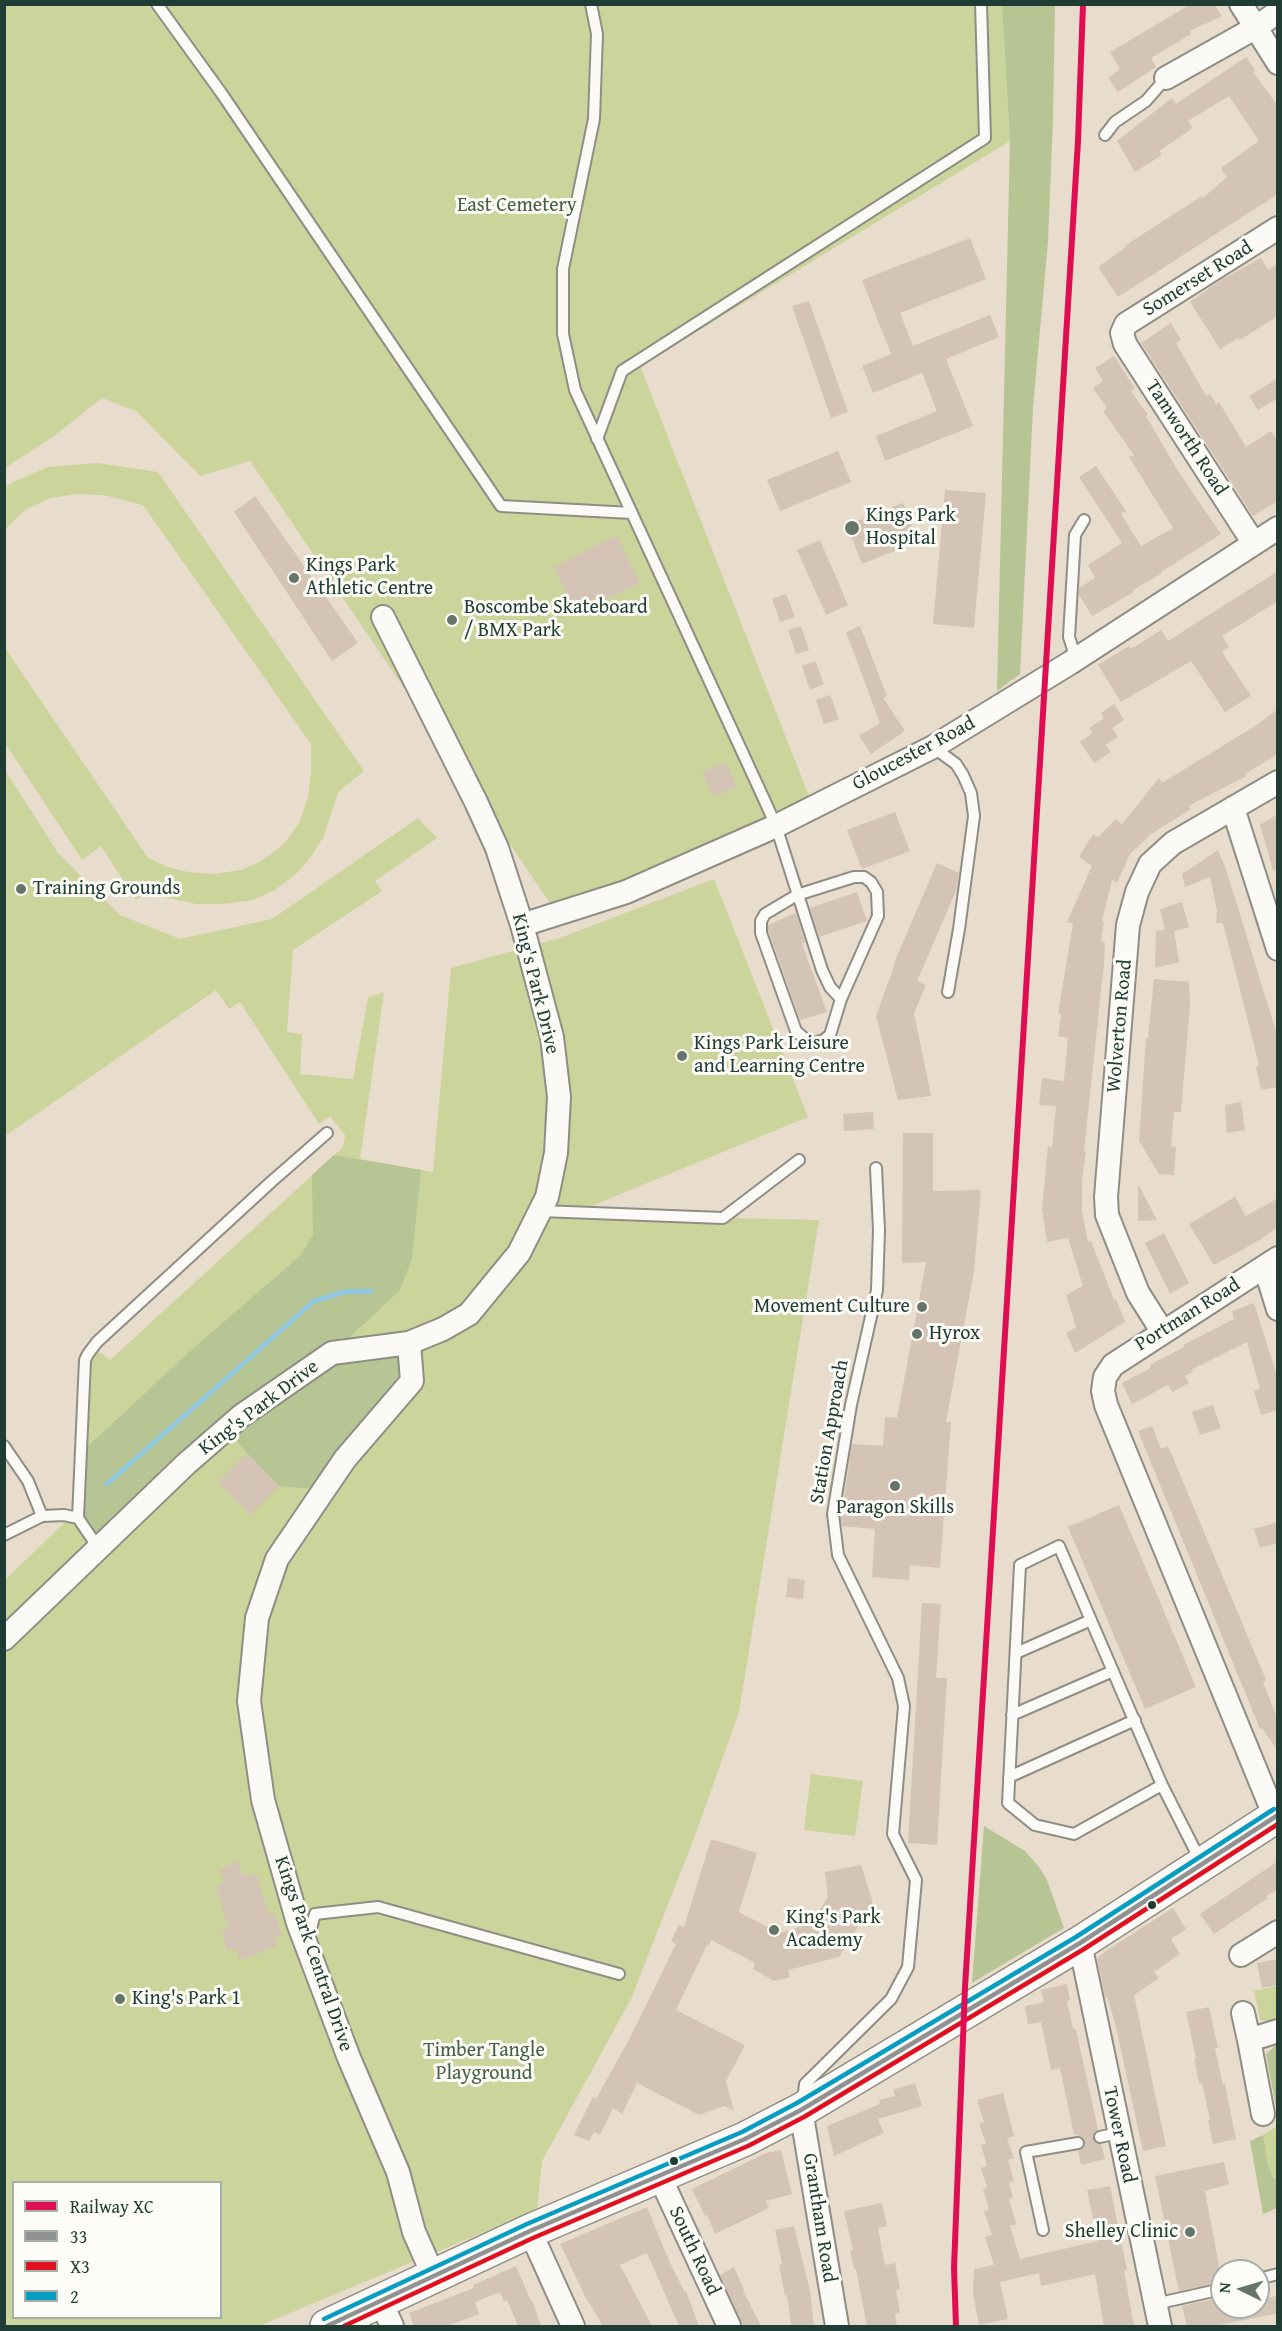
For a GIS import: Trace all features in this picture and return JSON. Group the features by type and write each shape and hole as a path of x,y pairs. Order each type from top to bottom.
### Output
{"main road":[{"path":"327,2326 386,2314 434,2277 530,2231 745,2139 801,2110 1080,1943 1276,1816"}],"street":[{"path":"1241,4 1278,63"},
{"path":"1166,78 1255,28 1278,12"},
{"name":"Somerset Road","path":"1122,333 1126,324 1278,228"},
{"name":"Tamworth Road","path":"1122,333 1125,344 1253,542"},
{"name":"Gloucester Road","path":"522,925 626,892 776,826 933,747 1007,703 1253,542 1278,528"},
{"name":"King's Park Drive","path":"4,1639 186,1464 241,1416 332,1353 409,1343 443,1329 469,1314 519,1253 547,1197 556,1153 559,1096 552,1037 522,925 497,848 472,793 383,617"},
{"name":"Wolverton Road","path":"1162,1331 1138,1293 1107,1215 1106,1197 1128,925 1137,892 1150,864 1173,843 1278,782"},
{"path":"1233,808 1278,950"},
{"path":"1270,1264 1268,1277 1278,1308"},
{"name":"Portman Road","path":"1270,1264 1162,1331 1113,1365 1105,1377 1103,1391 1106,1405 1276,1816"},
{"name":"Kings Park Central Drive","path":"409,1343 411,1381 345,1459 277,1559 257,1618 249,1701 262,1800 298,1923 349,2058 398,2172 414,2232 434,2277"},
{"path":"1241,1955 1278,1932"},
{"name":"Tower Road","path":"1080,1943 1109,2135 1160,2326"},
{"path":"1243,2013 1263,2114"},
{"path":"1249,2040 1278,2031"},
{"name":"Grantham Road","path":"801,2110 837,2326"},
{"name":"South Road","path":"659,2175 729,2326"},
{"path":"530,2231 573,2326"}],"lane":[{"path":"157,4 222,94 501,506 632,513"},
{"path":"591,4 597,34 594,119 563,269 563,334 575,390 776,826 822,970 830,987 841,999"},
{"path":"597,439 622,372 985,138 981,4"},
{"path":"1105,135 1115,122 1146,101 1166,78"},
{"path":"1073,661 1069,637 1075,535 1084,520"},
{"path":"933,747 956,764 963,775 971,793 974,816 948,992"},
{"path":"864,877 871,882 877,892 878,916 841,999 830,1035 814,1043 796,1031 761,933 761,921 765,914 797,896 864,877"},
{"path":"99,1549 78,1518 85,1360 88,1353 271,1182 327,1133"},
{"path":"540,1211 723,1218 799,1160"},
{"name":"Station Approach","path":"801,2110 805,2084 891,1999 908,1967 916,1880 892,1834 904,1706 898,1678 838,1556 833,1514 851,1404 877,1290 879,1230 876,1168"},
{"path":"4,1446 28,1481 42,1516"},
{"path":"4,1535 42,1516 64,1515 78,1518"},
{"path":"1162,1785 1074,1834 1035,1825 1008,1803 1020,1565 1059,1546 1162,1785 1203,1865"},
{"path":"1016,1653 1091,1620"},
{"path":"1012,1715 1113,1671"},
{"path":"1009,1777 1134,1720"},
{"path":"306,1945 315,1914 378,1907 619,1974"},
{"path":"1043,2230 1026,2152 1078,2143"},
{"path":"1155,2304 1210,2292"}],"green space":[{"name":"East Cemetery","path":"5,5 1002,5 1010,141 640,366 811,801 707,847 554,909 250,461 200,476 136,411 102,398 54,436 5,468"},
{"path":"1002,5 1055,5 1048,242 1033,407 1020,674 997,691 1010,141"},
{"path":"98,463 158,472 364,771 338,792 324,836 310,858 296,874 275,890 253,900 224,904 196,904 146,893 136,900 101,846 82,860 5,743 5,648 148,858 168,867 188,872 213,874 241,870 263,860 284,844 299,823 308,797 311,744 143,505 103,495 77,494 50,498 25,510 5,529 5,488 11,483 48,467"},
{"name":"Timber Tangle Playground","path":"5,770 58,853 120,915 180,939 272,919 418,818 437,838 375,881 382,891 293,950 287,1032 302,1034 300,1074 353,1079 368,998 384,992 360,1159 433,1172 451,968 560,938 714,879 808,1117 562,1218 642,1216 819,1220 739,1712 696,1833 631,1999 542,2161 537,2210 259,2326 5,2326 5,1580 65,1522 78,1518 88,1354 101,1353 110,1360 343,1147 345,1135 330,1116 319,1124 240,1002 229,1009 216,990 5,1136"},
{"path":"334,1155 421,1170 412,1258 400,1290 333,1353 409,1343 412,1381 324,1490 279,1486 227,1429 99,1549 78,1518 82,1452 188,1353 301,1255 313,1235 312,1175"},
{"path":"811,1774 863,1781 855,1836 804,1830"},
{"path":"984,1826 1025,1851 1039,1867 1047,1880 1064,1928 972,1983"},
{"path":"1277,1986 1277,2018 1266,2022 1260,2019 1254,1991"},
{"path":"1276,2045 1278,2051 1277,2112 1266,2054"},
{"path":"1277,2126 1277,2180 1273,2179 1268,2165 1263,2135"},
{"path":"1263,2135 1268,2165 1273,2178 1278,2180 1277,2208 1263,2214 1250,2141"}],"building":[{"path":"1191,4 1214,4 1222,16 1190,31 1191,34 1151,58 1156,67 1118,92 1108,78 1120,69 1110,52"},
{"path":"1246,57 1255,70 1253,72 1278,106 1278,194 1118,297 1098,267 1126,245 1202,196 1203,198 1227,177 1221,168 1259,141 1229,96 1188,121 1193,128 1159,151 1162,155 1135,172 1117,141 1172,98 1176,104"},
{"path":"970,238 986,279 900,313 913,346 990,315 999,337 946,359 973,426 885,461 876,436 937,411 922,373 873,393 862,366 891,354 862,280"},
{"path":"1261,258 1268,270 1278,263 1278,316 1240,340 1238,338 1220,349 1190,302 1221,280"},
{"path":"809,301 848,412 831,418 792,306"},
{"path":"1171,323 1181,340 1176,343 1206,396 1210,394 1216,404 1219,402 1246,447 1271,431 1278,441 1278,501 1253,516 1141,343"},
{"path":"1114,356 1135,389 1131,391 1148,415 1146,416 1178,471 1221,534 1133,590 1134,592 1092,616 1079,595 1079,588 1095,578 1088,565 1122,543 1079,477 1096,466 1126,511 1121,514 1141,546 1173,528 1129,457 1134,455 1103,411 1107,408 1093,388 1103,381 1095,368"},
{"path":"1278,378 1278,398 1258,410 1249,396"},
{"path":"838,451 851,482 780,511 767,480"},
{"path":"945,490 986,493 974,628 933,624"},
{"name":"Kings Park Athletic Centre","path":"255,496 358,643 332,661 234,512"},
{"path":"903,503 918,542 862,564 847,525"},
{"path":"617,535 640,584 575,613 554,567"},
{"path":"820,540 848,605 826,615 797,550"},
{"path":"1278,571 1278,601 1222,636 1229,647 1222,652 1251,696 1225,712 1191,661 1121,702 1098,665 1129,646 1131,649 1161,630 1168,641"},
{"path":"786,594 795,617 780,622 772,599"},
{"path":"801,626 809,650 796,654 788,630"},
{"path":"860,626 887,696 883,698 905,731 871,754 859,736 880,723 846,632"},
{"path":"815,661 824,684 810,690 802,666"},
{"path":"830,695 839,719 824,724 816,700"},
{"path":"1114,704 1124,720 1112,728 1118,737 1106,745 1111,752 1094,763 1080,742 1093,733 1089,728 1104,718 1101,713"},
{"path":"1278,709 1278,754 1245,774 1247,776 1188,806 1191,809 1151,834 1130,854 1117,883 1112,880 1102,921 1104,922 1101,941 1105,943 1104,963 1084,1151 1086,1151 1082,1179 1082,1211 1088,1242 1091,1241 1125,1322 1075,1353 1066,1333 1076,1327 1066,1295 1083,1286 1068,1238 1047,1242 1042,1209 1048,1146 1052,1147 1056,1106 1039,1105 1042,1078 1064,1081 1068,1038 1058,1036 1061,1014 1058,1014 1073,924 1067,922 1092,866 1079,857 1093,834 1098,837 1116,819 1122,824 1159,778 1162,783 1255,726"},
{"path":"726,762 737,787 713,797 702,772"},
{"path":"895,812 910,851 862,869 847,830"},
{"path":"1278,814 1278,869 1273,870 1260,825"},
{"path":"1218,850 1226,869 1278,1038 1278,1087 1261,1090 1256,1066 1259,1065 1223,923 1216,923 1217,910 1210,877 1185,887 1182,874"},
{"path":"937,863 959,873 956,891 917,981 926,985 914,1013 931,1096 898,1100 876,1016 894,963"},
{"path":"857,892 867,921 819,937 810,908"},
{"path":"1182,902 1189,927 1174,931 1179,962 1155,968 1156,931 1165,930 1160,909"},
{"path":"796,913 805,942 802,944 827,1012 800,1020 768,930 768,925"},
{"path":"1154,979 1189,982 1190,1006 1181,1112 1174,1112 1171,1146 1176,1147 1174,1175 1159,1174 1139,1141 1146,1038 1148,1038"},
{"path":"1241,1102 1245,1130 1227,1133 1225,1105"},
{"path":"873,1112 874,1129 844,1131 843,1114"},
{"path":"903,1133 933,1133 933,1191 981,1190 974,1271 946,1422 951,1422 940,1568 910,1565 909,1580 872,1577 875,1529 842,1526 841,1518 852,1444 883,1446 885,1417 897,1418 926,1262 902,1263"},
{"path":"1138,1184 1157,1220 1138,1221"},
{"path":"1235,1197 1246,1216 1278,1198 1278,1227 1260,1240 1214,1265 1189,1224"},
{"path":"1164,1233 1189,1283 1170,1294 1145,1243"},
{"path":"1254,1303 1278,1379 1278,1410 1261,1415 1254,1391 1260,1389 1247,1342 1191,1370 1193,1372 1185,1376 1189,1383 1172,1392 1168,1385 1132,1404 1122,1383 1151,1368 1150,1365 1184,1347 1183,1345 1234,1319 1232,1311"},
{"path":"1213,1405 1221,1428 1200,1435 1192,1412"},
{"path":"1152,1426 1161,1449 1168,1446 1266,1680 1263,1682 1278,1720 1278,1751 1262,1728 1260,1729 1138,1431"},
{"path":"247,1453 279,1486 250,1515 218,1482"},
{"path":"1119,1505 1196,1687 1145,1709 1068,1527"},
{"path":"1278,1522 1278,1543 1260,1548 1254,1529"},
{"path":"788,1578 805,1580 803,1599 786,1597"},
{"path":"922,1603 941,1604 936,1678 947,1678 937,1845 908,1843"},
{"path":"711,1839 757,1853 739,1912 779,1933 812,1923 828,1897 825,1872 861,1865 873,1903 839,1957 788,1970 790,1977 774,1981 753,1969 755,1963 711,1940 709,1946 707,1945 676,2010 745,2045 726,2081 734,2111 724,2106 699,2115 637,2083 622,2114 613,2108 600,2135 594,2132 589,2141 574,2135 593,2097 596,2099 632,2034 676,1944 671,1941 679,1925 684,1927"},
{"path":"238,1861 243,1876 256,1873 269,1915 274,1912 282,1936 274,1938 277,1946 240,1960 236,1949 227,1951 222,1931 228,1928 217,1887 224,1882 220,1870"},
{"path":"1278,1861 1278,1889 1214,1934 1200,1914"},
{"path":"1173,1908 1186,1929 1171,1939 1180,1954 1154,1972 1159,1978 1134,1995 1166,2146 1143,2151 1115,2023 1107,1996 1105,1997 1098,1958"},
{"path":"1278,1959 1278,1985 1262,1988 1257,1963"},
{"path":"1067,1984 1070,2000 1067,2001 1073,2029 1076,2029 1098,2130 1093,2138 1095,2142 1101,2144 1105,2159 1081,2165 1078,2151 1083,2148 1085,2141 1081,2136 1074,2134 1060,2068 1051,2070 1041,2022 1028,2024 1025,2006 1044,2002 1041,1990"},
{"path":"1209,2007 1218,2048 1215,2048 1236,2139 1213,2144 1208,2120 1210,2120 1202,2083 1199,2084 1186,2012"},
{"path":"915,2083 922,2106 878,2119 884,2133 834,2156 827,2126 880,2104 879,2100 895,2096 893,2090"},
{"path":"1003,2093 1014,2136 1007,2138 1014,2158 1008,2160 1014,2181 1009,2183 1013,2197 1009,2199 1016,2224 1010,2226 1020,2259 1098,2241 1087,2190 1110,2186 1127,2270 1124,2270 1134,2326 1104,2326 1095,2274 1041,2286 1039,2273 1000,2282 1008,2319 979,2325 973,2293 974,2269 994,2265 985,2237 992,2235 984,2211 989,2209 983,2189 987,2188 981,2168 987,2166 981,2145 986,2144 979,2124 984,2122 977,2100"},
{"path":"781,2150 792,2194 766,2201 769,2208 715,2234 692,2189 766,2153"},
{"name":"Shelley Clinic","path":"1224,2162 1229,2184 1205,2191 1218,2259 1210,2259 1210,2285 1179,2291 1155,2176"},
{"path":"882,2203 887,2226 878,2228 885,2265 895,2263 900,2289 896,2290 900,2313 895,2314 897,2326 867,2326 856,2269 854,2269 850,2251 853,2250 844,2211"},
{"path":"647,2207 670,2263 686,2291 699,2326 679,2326 647,2253 620,2265 652,2326 603,2326 586,2298 560,2244"},
{"path":"794,2226 810,2291 814,2326 791,2326 787,2295 785,2296 779,2265 782,2264 775,2230"},
{"path":"516,2266 541,2326 518,2326 507,2300 504,2301 500,2292 475,2302 479,2314 447,2326 414,2326 409,2313 474,2288 473,2285"},
{"path":"734,2267 743,2291 761,2326 742,2326 720,2275"},
{"path":"1278,2296 1278,2313 1270,2315 1270,2297"},
{"path":"1210,2300 1210,2319 1249,2319 1215,2326 1187,2326 1182,2306"}],"waterway":[{"path":"107,1484 314,1301 344,1292 371,1291"}],"rail line":[{"name":"XC","path":"956,2326 954,2268 965,1987 1078,141 1083,4"}],"transit line":[{"name":"2","path":"324,2319 527,2224 742,2132 797,2103 1076,1937 1274,1809"},
{"name":"33","path":"327,2326 530,2231 745,2139 801,2110 1080,1943 1278,1815"},
{"name":"X3","path":"344,2326 533,2238 748,2146 804,2117 1084,1949 1278,1824"}],"place":[{"name":"Kings Park Hospital","path":"852,528"},
{"name":"Kings Park Athletic Centre","path":"294,578"},
{"name":"Boscombe Skateboard / BMX Park","path":"452,620"},
{"name":"Training Grounds","path":"21,889"},
{"name":"Kings Park Leisure and Learning Centre","path":"682,1056"},
{"name":"Movement Culture","path":"922,1307"},
{"name":"Hyrox","path":"917,1334"},
{"name":"Paragon Skills","path":"895,1486"},
{"name":"King's Park Academy","path":"774,1930"},
{"name":"King's Park 1","path":"120,1999"},
{"name":"Shelley Clinic","path":"1190,2232"}]}
